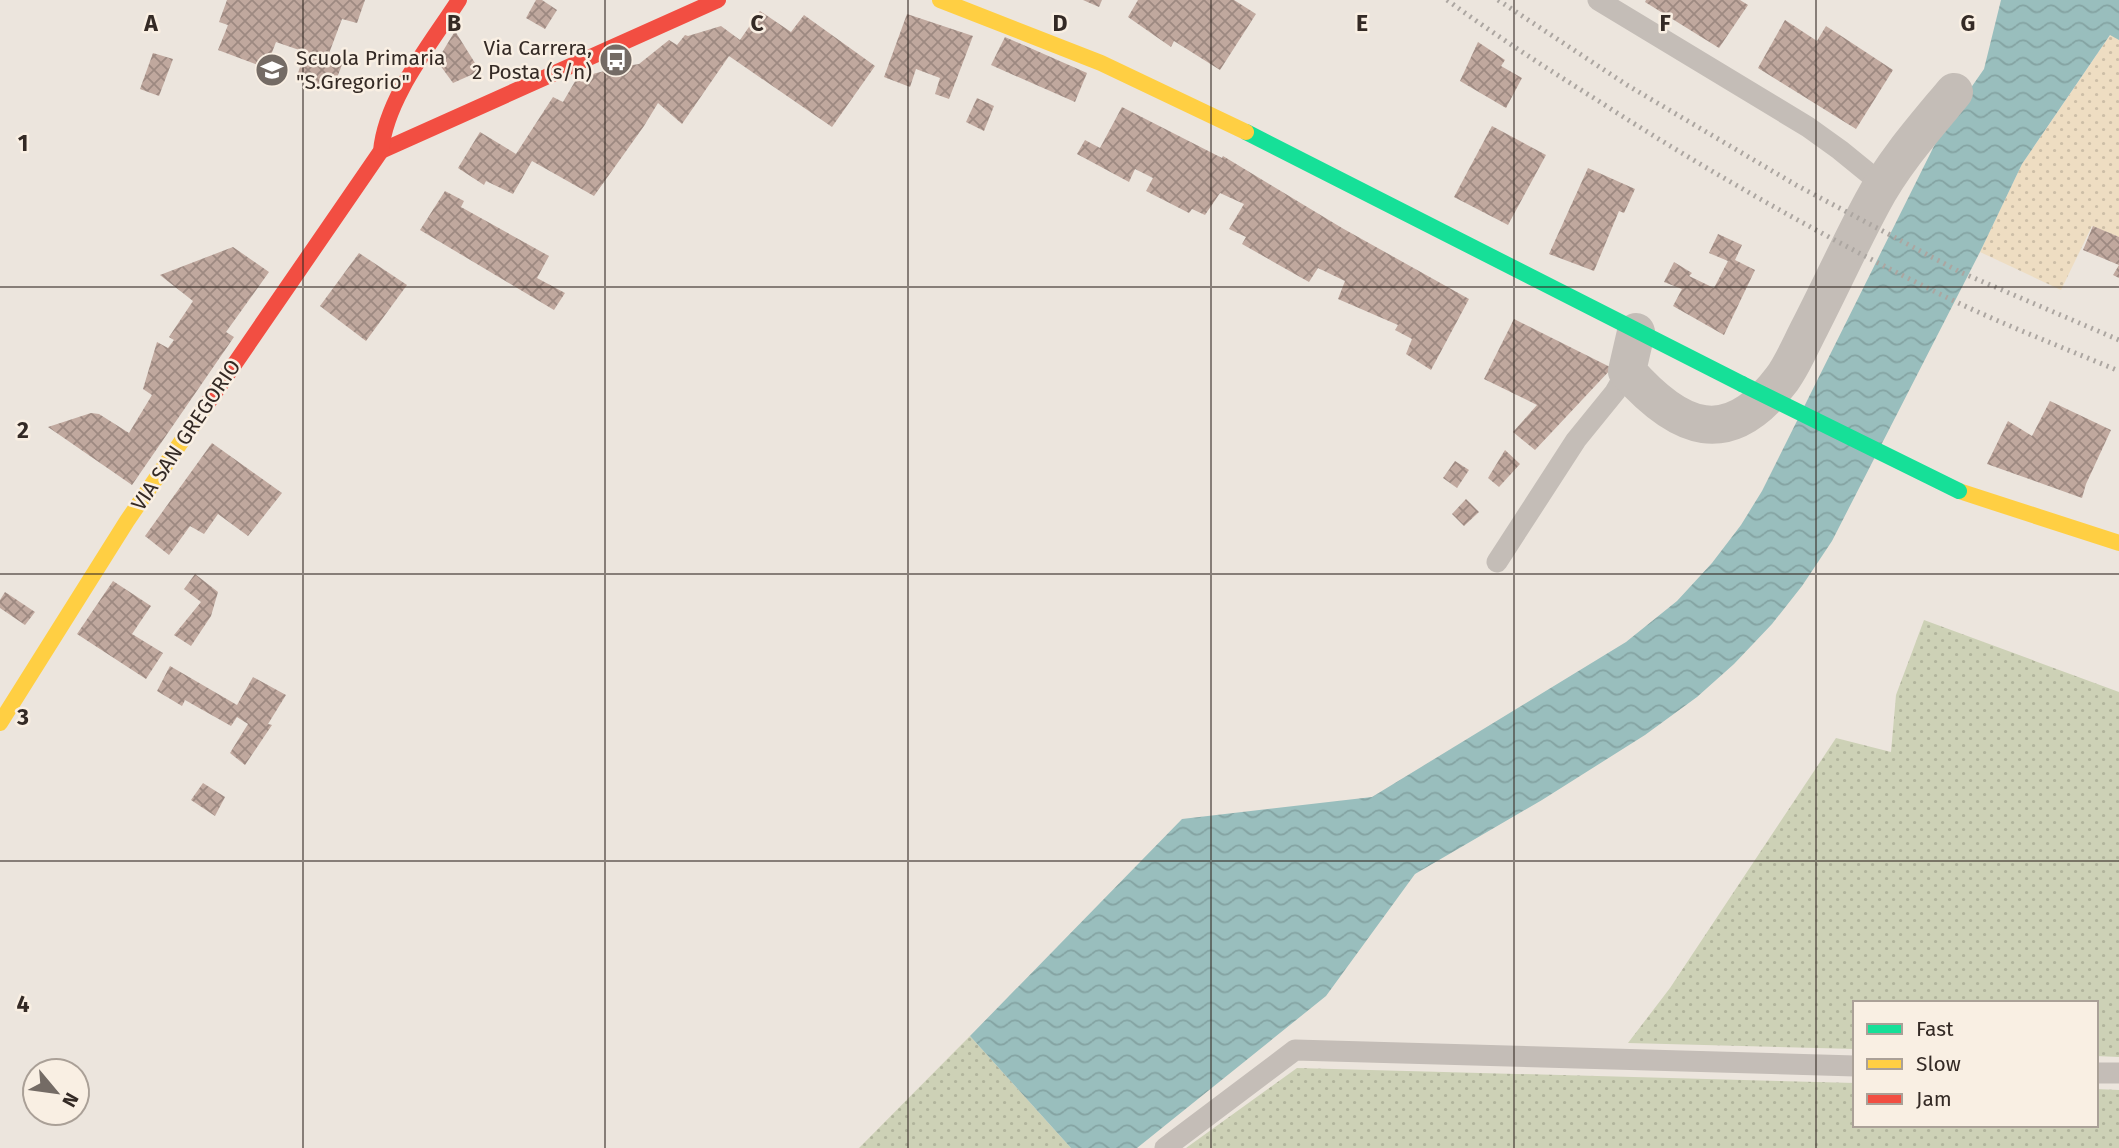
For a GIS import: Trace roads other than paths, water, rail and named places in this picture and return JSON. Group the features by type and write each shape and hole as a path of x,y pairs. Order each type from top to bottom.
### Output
{"street":[{"path":"458,0 397,97 383,131 381,152 718,0"},
{"path":"940,0 1101,63 1215,116 1636,332 1959,491 2119,543"},
{"path":"1636,332 1627,371 1647,394 1665,408 1698,424 1713,426 1742,416 1758,406 1783,377 1873,201 1915,139 1954,92"},
{"name":"VIA SAN GREGORIO","path":"0,723 127,521 381,152"}],"lane":[{"path":"1598,0 1808,127 1883,185"},
{"path":"1497,562 1576,440 1615,391 1627,371"},
{"path":"1166,1148 1295,1050 1853,1066"},
{"path":"2098,1073 2119,1073"}],"water":[{"path":"2001,0 2119,0 2119,40 2110,35 2022,164 1832,541 1772,624 1734,664 1697,697 1645,735 1542,800 1415,874 1326,996 1137,1148 1071,1148 970,1036 1182,819 1372,797 1626,642 1677,601 1712,563 1741,525 1762,491 1943,128 1984,69"}],"railway":[{"path":"1447,0 1640,127 1814,229 1969,308 2119,371"},
{"path":"1498,0 1627,85 1796,185 1960,272 2119,340"}],"place":[{"name":"Via Carrera, 2 Posta (s/n)","path":"616,60"},
{"name":"Scuola Primaria \"S.Gregorio\"","path":"272,70"}]}
